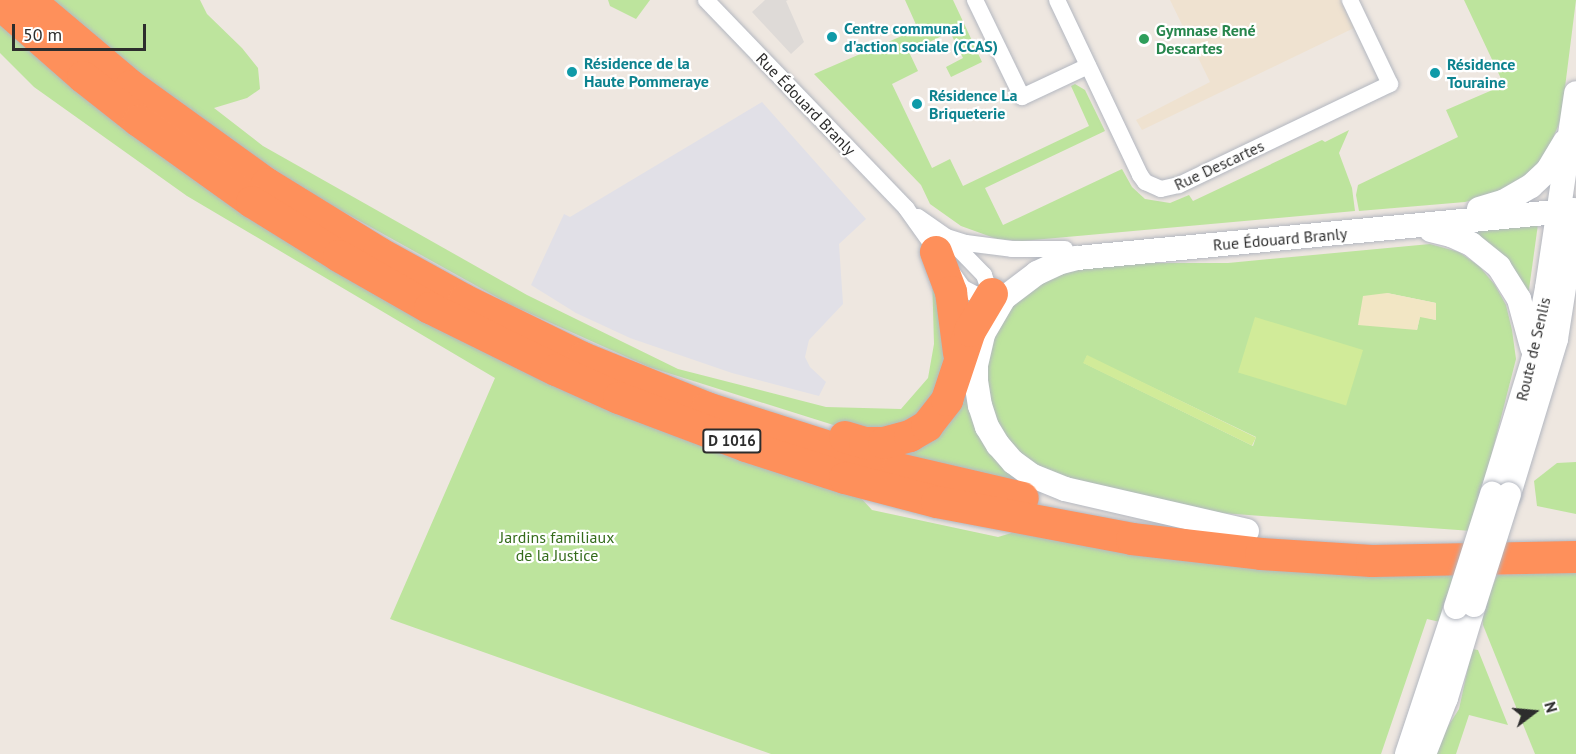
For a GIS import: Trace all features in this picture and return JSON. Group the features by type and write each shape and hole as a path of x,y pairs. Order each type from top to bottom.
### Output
{"highway":[{"name":"D 1016","path":"29,0 96,58 157,106 238,165 322,220 484,310 583,358 677,397 771,431 952,482 1093,511 1247,531 1424,541 1576,535"},
{"name":"D 1016","path":"0,4 83,77 139,121 243,195 339,256 430,308 556,370 639,406 746,446 845,478 937,502 1132,539 1261,554 1372,561 1576,557"},
{"path":"941,244 955,310 959,363"},
{"path":"677,397 753,413 865,443 884,443 910,436 934,418 947,400 970,331 1000,299"}],"main road":[{"path":"1569,207 1571,129 1576,93"},
{"path":"1479,209 1514,197 1540,178 1555,160 1571,129"},
{"name":"Rue Édouard Branly","path":"1000,299 1024,263 1065,249 1479,209 1569,207"},
{"name":"Rue Édouard Branly","path":"1000,299 1049,267 1077,258 1411,227 1569,207"},
{"name":"Route de Senlis","path":"1501,494 1569,207"},
{"name":"Route de Senlis","path":"1501,494 1556,339 1569,207"},
{"path":"1411,227 1443,232 1461,239 1481,251 1499,267 1513,287 1523,308 1533,361"},
{"path":"1000,299 979,348 976,364 977,395 993,438 1013,462 1031,475 1065,489 1247,531"},
{"path":"1407,754 1465,607 1501,494"},
{"path":"1424,754 1446,698 1465,607"}],"street":[{"name":"Rue Édouard Branly","path":"706,0 941,244 984,275 1000,299"},
{"path":"975,0 1022,97 1088,66"},
{"name":"Rue Descartes","path":"1057,0 1140,175 1152,187 1170,188 1390,84 1350,0"},
{"name":"Rue Édouard Branly","path":"941,244 1065,249"},
{"name":"Rue Édouard Branly","path":"941,244 963,288 977,295 1000,299"}],"shaded area":[{"path":"765,0 788,0 786,1 804,42 791,54 752,12"},
{"path":"1170,0 1340,0 1354,28 1142,130 1136,120 1210,82"},
{"path":"762,102 866,219 839,244 843,304 809,340 805,357 810,367 826,382 819,396 732,373 630,338 576,313 531,285 564,214 570,217"}],"green space":[{"path":"45,0 200,0 207,14 242,48 258,68 260,89 247,98 214,108 263,146 527,295 678,369 826,407 901,409 928,378 934,344 932,273 949,380 922,419 862,434 649,367 511,305 313,195 209,126 110,55"},
{"path":"608,0 650,0 636,19 610,6"},
{"path":"905,0 953,0 982,62 951,77 946,67 963,58 950,32 909,52 918,71 892,84 932,168 950,159 963,186 1089,126 1071,86 1075,84 1085,90 1105,131 985,188 1003,225 1122,169 1132,187 1145,199 1170,203 1189,195 1193,201 1322,140 1325,142 1349,130 1339,153 1352,188 1355,211 1022,241 997,239 961,226 930,204 921,185 814,74 918,29"},
{"path":"1464,0 1576,0 1561,119 1548,150 1538,164 1515,185 1485,197 1465,202 1359,211 1356,195 1358,185 1458,137 1446,110 1504,85"},
{"name":"Jardins familiaux de la Justice","path":"0,18 40,55 860,497 872,510 998,537 1021,530 1456,570 1440,622 1427,619 1381,754 771,754 390,619 495,378 187,196 34,87 0,53"},
{"path":"1538,224 1527,304 1455,231"},
{"path":"1430,244 1459,252 1479,266 1495,285 1506,305 1516,359 1472,531 1221,513 1047,474 1006,442 987,410 983,379 1001,314 1056,269 1124,263 1228,263","holes":["1387,293 1436,303 1436,320 1420,316 1417,330","1087,356 1256,437 1253,446 1084,363"]},
{"path":"1255,317 1363,350 1346,406 1238,372"},
{"path":"1087,355 1256,437 1252,446 1083,363"},
{"path":"968,391 1040,489 887,450"},
{"path":"1576,462 1576,514 1537,506 1534,481 1557,463"},
{"path":"1576,572 1576,754 1535,754 1483,625 1482,614 1497,575"},
{"path":"1472,649 1478,650 1508,725 1469,715 1456,754 1436,754 1445,731 1459,709"}],"sand":[{"path":"1387,293 1436,303 1436,320 1420,317 1417,330 1358,325 1363,296"}],"place":[{"name":"Centre communal d'action sociale (CCAS)","path":"832,37"},
{"name":"Gymnase René Descartes","path":"1144,39"},
{"name":"Résidence de la Haute Pommeraye","path":"572,72"},
{"name":"Résidence Touraine","path":"1435,73"},
{"name":"Résidence La Briqueterie","path":"917,104"}]}
